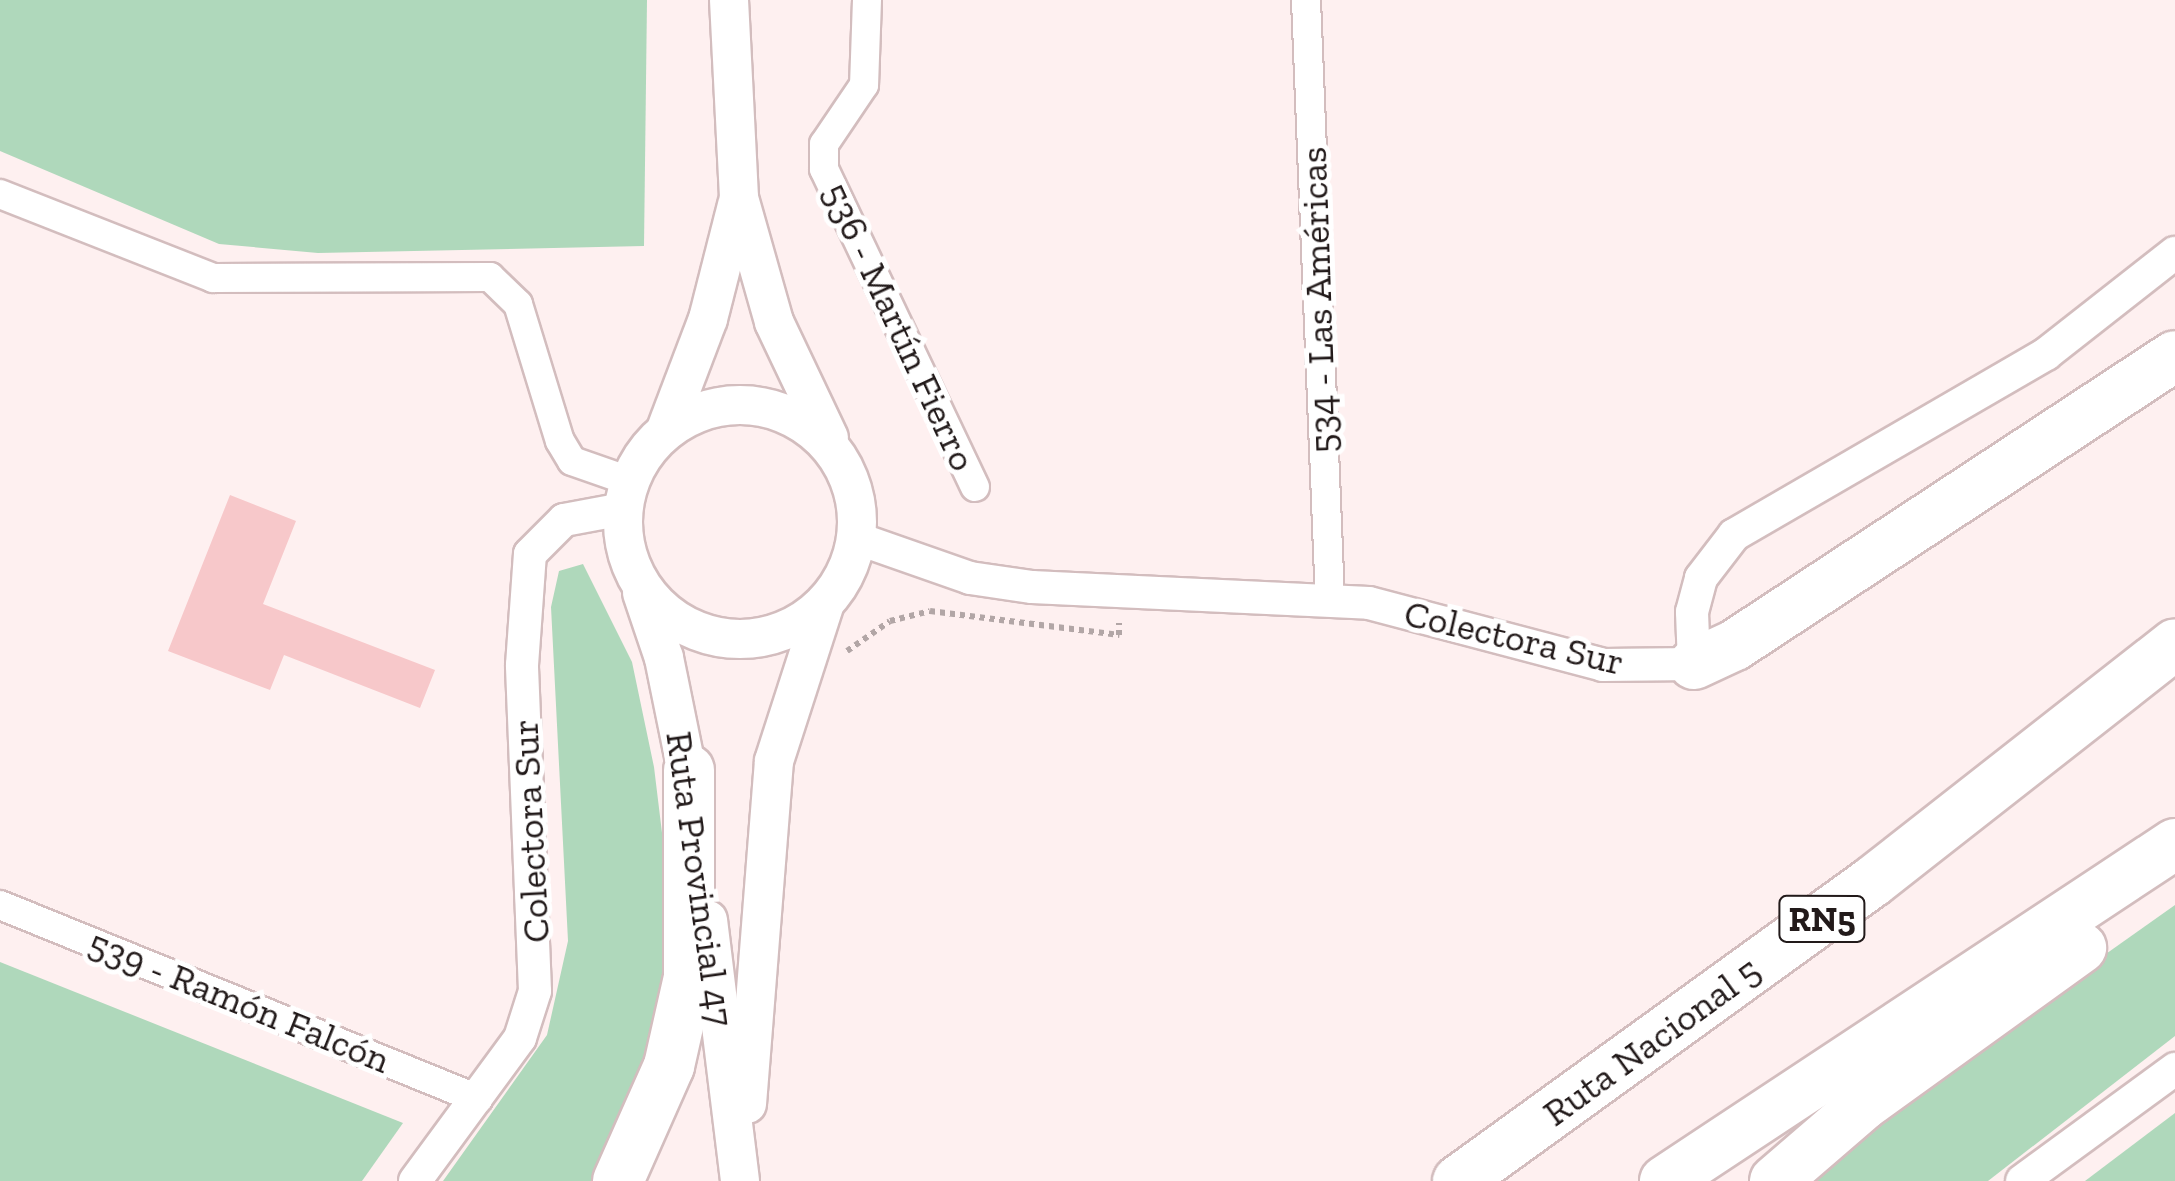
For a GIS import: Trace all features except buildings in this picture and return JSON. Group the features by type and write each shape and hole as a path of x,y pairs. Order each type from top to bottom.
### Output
{"highway":[{"path":"1694,664 1735,645 2175,356"},
{"name":"Ruta Nacional 5","path":"1458,1181 1872,882 2175,644"},
{"path":"618,1181 670,1066 689,977 689,770"},
{"path":"1665,1181 2175,844"},
{"path":"1775,1181 1863,1105 2175,882"}],"main road":[{"path":"729,0 738,198 774,322 844,467 856,502 856,538 826,601 798,624 763,637 727,638 692,629 661,609 638,581 625,546 626,495 665,432 708,319 738,198"},
{"path":"665,432 728,406 763,407 796,419 824,440 844,467"},
{"name":"Ruta Provincial 47","path":"638,581 664,658 689,770 741,1181"},
{"name":"Ruta Provincial 47","path":"741,1181 772,778 802,660 826,601"}],"street":[{"name":"536 - Martín Fierro","path":"867,0 864,85 824,144 824,169 975,487"},
{"name":"534 - Las Américas","path":"1306,0 1330,601"},
{"path":"0,194 213,278 490,277 518,304 560,441 572,461 626,495"},
{"path":"1694,664 1692,612 1701,578 1734,535 2046,354 2175,253"},
{"name":"Colectora Sur","path":"415,1181 520,1038 538,956 522,665 530,554 564,520 626,495"},
{"name":"Colectora Sur","path":"856,538 970,578 1370,603 1603,665 1694,664"},
{"name":"539 - Ramón Falcón","path":"0,905 478,1099"},
{"path":"2022,1181 2175,1069"}],"path":[{"path":"836,669 844,654 890,621 930,610 1119,636 1120,589"}],"green space":[{"path":"0,0 647,0 644,246 318,253 219,244 0,151"},
{"path":"583,564 632,662 654,767 672,915 654,1069 603,1181 443,1181 547,1035 568,941 551,607 559,571"},
{"path":"2175,905 2175,1036 1988,1181 1804,1181 1871,1120"},
{"path":"0,962 403,1123 362,1181 0,1181"},
{"path":"2175,1113 2175,1181 2085,1181"}]}
